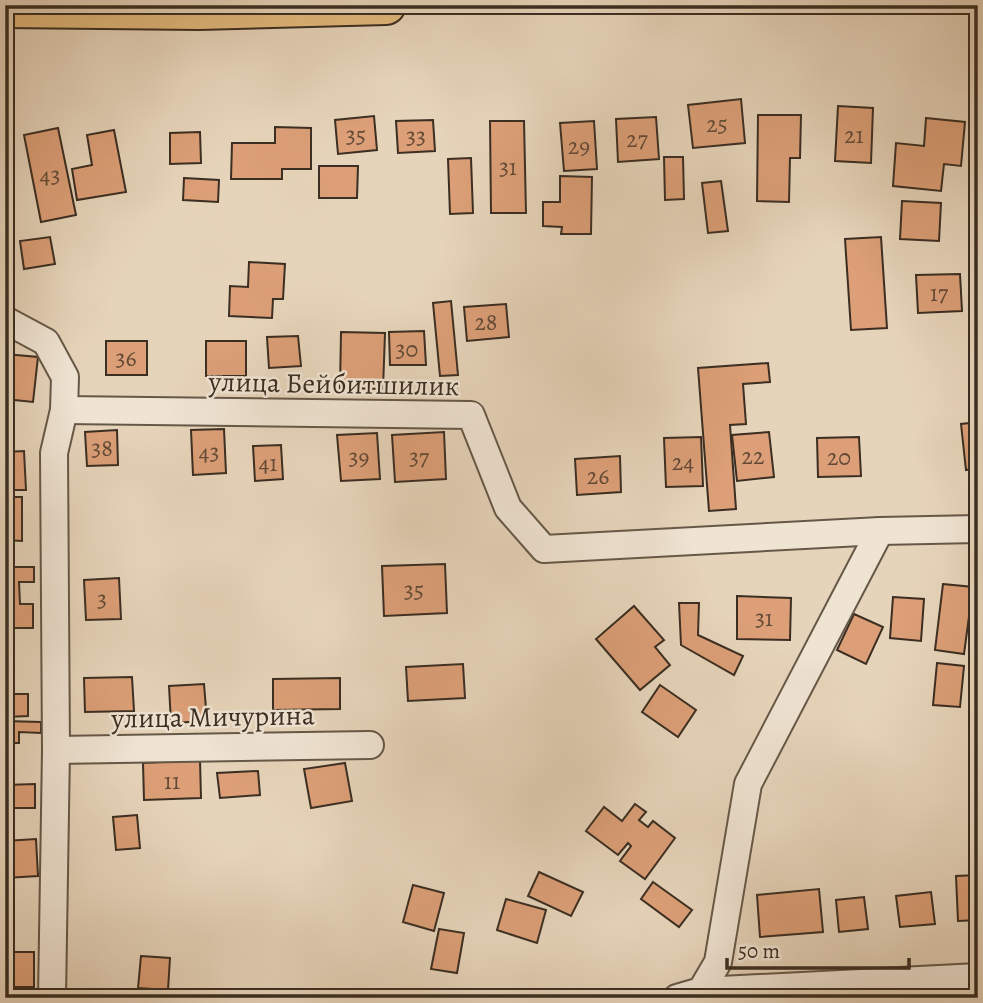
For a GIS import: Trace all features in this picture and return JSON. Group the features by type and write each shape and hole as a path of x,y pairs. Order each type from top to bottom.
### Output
{"main road":[{"path":"5,8 199,10 386,5"}],"street":[{"path":"5,320 46,342 65,377 64,410 54,453 56,750 52,998"},
{"name":"улица Бейбитшилик","path":"64,410 471,415 508,508 544,549 880,531 978,529"},
{"path":"689,995 718,962 748,784 880,531"},
{"name":"улица Мичурина","path":"56,750 370,745"},
{"path":"689,995 978,977"}],"building":[{"path":"741,99 745,143 693,148 688,105"},
{"path":"838,106 873,108 871,163 835,161"},
{"path":"758,115 801,115 800,158 790,158 789,202 757,201"},
{"path":"374,116 377,150 338,154 335,120"},
{"path":"656,117 659,159 618,162 616,119"},
{"path":"926,118 965,122 961,166 944,164 941,191 893,186 896,143 924,146"},
{"path":"433,120 435,151 398,153 396,121"},
{"path":"490,121 524,121 526,213 491,213"},
{"path":"594,121 597,169 564,171 560,123"},
{"path":"275,127 311,128 311,169 282,169 282,179 231,179 232,143 275,143"},
{"path":"58,128 76,215 41,222 24,135"},
{"path":"114,130 126,192 77,200 72,169 92,165 87,135"},
{"path":"200,132 201,163 170,164 170,133"},
{"path":"664,157 683,157 684,199 665,200"},
{"path":"471,158 473,213 450,214 448,159"},
{"path":"319,166 358,166 357,198 319,198"},
{"path":"560,176 592,177 591,234 561,234 562,227 543,226 543,202 560,202"},
{"path":"184,178 219,180 218,202 183,200"},
{"path":"721,181 728,231 708,233 702,183"},
{"path":"902,201 941,203 939,241 900,239"},
{"path":"50,237 55,264 24,269 20,241"},
{"path":"881,237 887,328 851,330 845,239"},
{"path":"249,262 285,264 283,299 273,299 272,318 229,316 230,286 248,287"},
{"path":"960,274 962,311 918,313 916,275"},
{"path":"451,301 458,375 440,376 433,303"},
{"path":"506,304 509,337 467,341 464,307"},
{"path":"424,331 426,365 390,365 389,332"},
{"path":"341,332 385,333 383,389 340,388"},
{"path":"298,336 301,366 269,368 267,337"},
{"path":"106,341 147,341 147,375 106,375"},
{"path":"206,341 246,341 246,376 206,376"},
{"path":"5,354 38,357 33,402 5,399"},
{"path":"768,363 770,382 743,384 746,424 730,425 736,509 709,511 698,368"},
{"path":"978,422 978,468 966,470 961,424"},
{"path":"224,429 226,473 193,475 191,430"},
{"path":"117,430 118,465 87,466 85,432"},
{"path":"444,432 446,479 395,482 392,435"},
{"path":"769,432 774,477 737,481 732,435"},
{"path":"377,433 380,479 341,481 337,435"},
{"path":"701,437 703,486 666,487 664,438"},
{"path":"859,437 861,476 818,477 817,438"},
{"path":"281,445 283,479 255,481 253,446"},
{"path":"24,451 26,490 5,490 5,452"},
{"path":"620,456 621,492 577,495 575,459"},
{"path":"5,497 22,497 22,541 5,540"},
{"path":"445,564 447,613 384,616 382,566"},
{"path":"5,567 34,567 34,582 19,582 20,604 33,604 33,628 5,628"},
{"path":"119,578 121,619 86,620 84,580"},
{"path":"943,584 973,587 964,654 935,650"},
{"path":"737,596 791,598 790,640 737,639"},
{"path":"893,597 924,599 921,641 890,638"},
{"path":"679,603 699,603 698,635 743,656 734,675 681,645"},
{"path":"634,606 664,640 655,647 670,665 640,690 596,639"},
{"path":"854,614 883,627 866,664 837,650"},
{"path":"5,640 13,640 13,679 5,679"},
{"path":"937,663 964,666 960,707 933,705"},
{"path":"463,664 465,698 408,701 406,667"},
{"path":"132,677 134,711 85,712 84,678"},
{"path":"340,678 340,709 273,710 273,679"},
{"path":"204,684 207,721 171,723 169,686"},
{"path":"660,685 696,710 678,737 642,712"},
{"path":"5,694 28,694 28,716 5,717"},
{"path":"5,721 41,722 41,733 19,732 19,743 5,743"},
{"path":"200,760 201,798 144,800 143,763"},
{"path":"345,763 352,801 311,808 304,769"},
{"path":"258,771 260,795 220,798 217,773"},
{"path":"35,784 35,808 5,808 5,785"},
{"path":"635,804 646,812 639,820 648,827 653,821 675,838 645,879 620,861 631,846 628,843 618,855 586,831 604,807 622,821"},
{"path":"137,815 140,848 116,850 113,817"},
{"path":"36,839 38,876 5,878 5,841"},
{"path":"539,872 583,892 571,916 528,896"},
{"path":"978,875 978,920 958,921 956,876"},
{"path":"653,882 692,910 679,927 641,899"},
{"path":"413,885 444,893 434,931 403,922"},
{"path":"819,889 823,932 760,937 757,895"},
{"path":"931,892 935,924 900,927 896,896"},
{"path":"864,897 868,929 839,932 836,900"},
{"path":"506,899 546,910 537,943 497,930"},
{"path":"439,929 464,933 457,973 431,969"},
{"path":"9,952 34,952 34,987 10,987"},
{"path":"141,956 170,958 168,990 138,988"}]}
